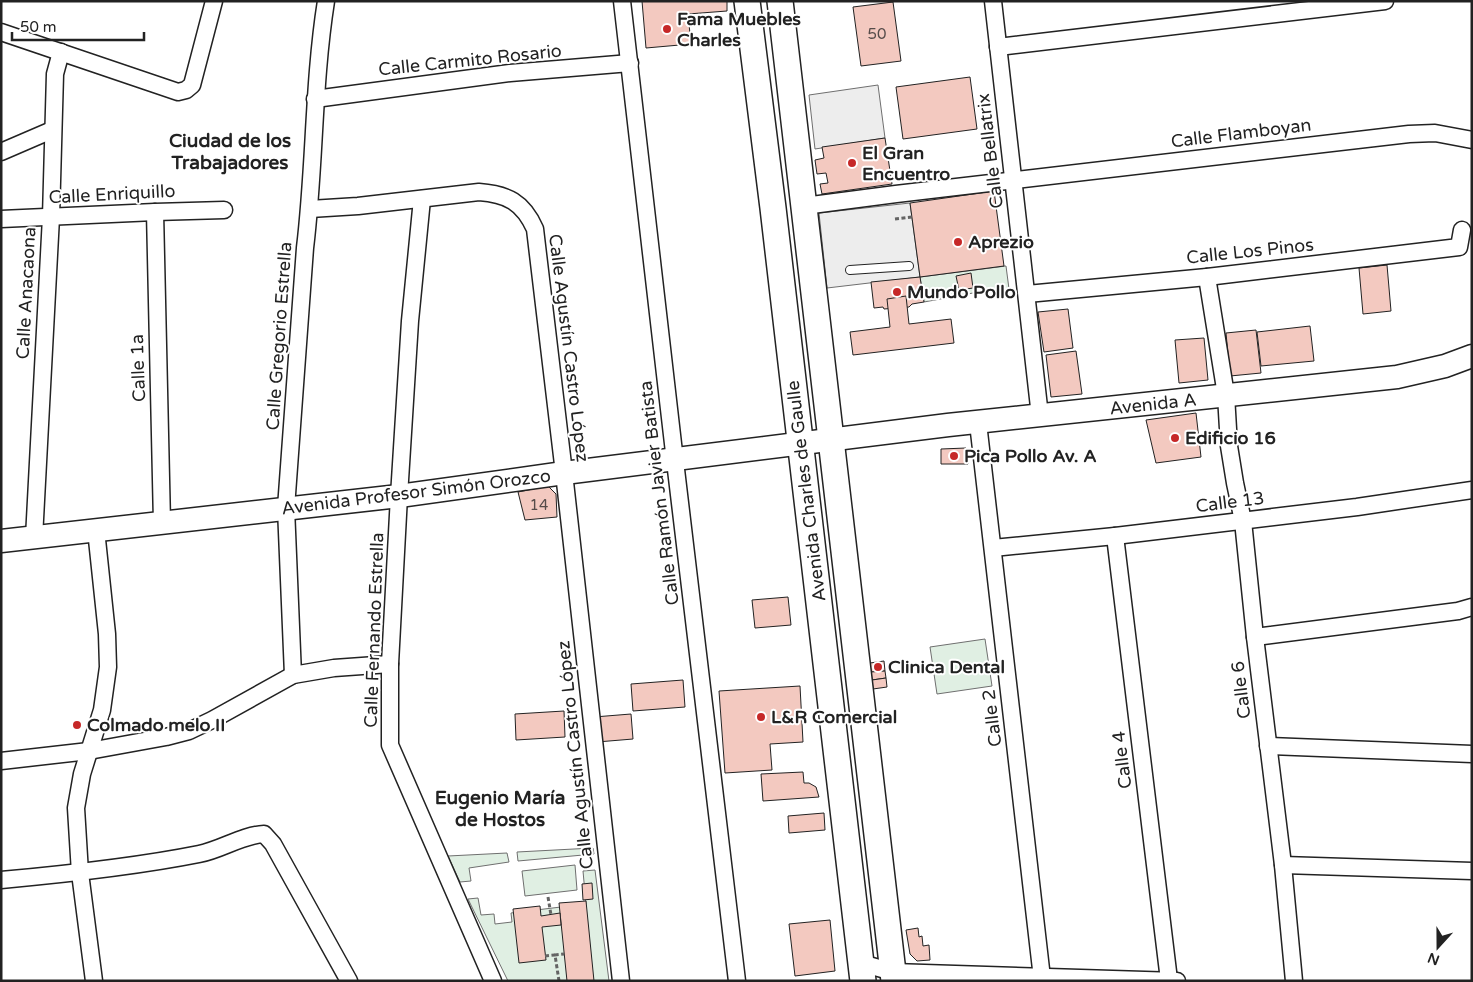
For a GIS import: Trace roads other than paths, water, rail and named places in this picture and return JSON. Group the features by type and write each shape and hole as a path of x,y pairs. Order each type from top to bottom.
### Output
{"main road":[{"name":"Avenida Charles de Gaulle","path":"747,1 788,207 831,441 894,977"},
{"name":"Avenida Charles de Gaulle","path":"780,1 800,444 862,972"},
{"name":"Avenida A","path":"831,441 939,426 1397,377 1445,366 1472,356"},
{"name":"Avenida Profesor Simón Orozco","path":"1,541 399,496 564,473 831,441"}],"street":[{"path":"1,32 178,92 186,90 192,84 214,1"},
{"name":"Calle Gregorio Estrella","path":"293,675 286,508 305,248 310,209 315,99 326,1"},
{"name":"Calle Ramón Javier Batista","path":"622,1 737,981"},
{"name":"Calle Bellatrix","path":"993,1 1040,416"},
{"path":"998,47 1384,1"},
{"name":"Calle Anacaona","path":"34,538 51,217 55,74 61,52"},
{"name":"Calle Carmito Rosario","path":"315,99 510,73 630,63"},
{"path":"1,152 52,130"},
{"name":"Calle Flamboyan","path":"788,207 1409,134 1435,133 1472,140"},
{"name":"Calle Agustín Castro López","path":"310,209 422,200 479,192 504,196 517,203 529,215 536,240 564,473 621,981"},
{"name":"Calle Fernando Estrella","path":"422,200 410,321 399,496 390,664 390,745 493,981"},
{"name":"Calle Enriquillo","path":"1,219 224,210"},
{"name":"Calle 1a","path":"155,212 162,523"},
{"name":"Calle Los Pinos","path":"1027,294 1208,277 1459,247 1462,230"},
{"name":"Calle 6","path":"1208,277 1226,395 1229,446 1234,483 1243,520 1255,637 1283,865 1294,981"},
{"name":"Calle 2","path":"978,423 1042,978"},
{"name":"Calle 13","path":"993,548 1115,536 1357,507 1472,490"},
{"path":"94,981 80,873 76,808 78,790 102,710 108,667 107,634 96,530"},
{"name":"Calle 4","path":"1115,536 1169,980"},
{"path":"1255,637 1458,611 1472,607"},
{"path":"1,761 89,751 166,737 189,731 212,720 293,675 334,668 390,664"},
{"path":"1268,746 1472,754"},
{"path":"1,880 80,873 201,854 252,835 264,834 273,844 349,981"},
{"path":"1283,865 1472,871"},
{"path":"862,972 894,977 1176,981"}],"lane":[{"path":"850,270 910,266"}],"place":[{"name":"Fama Muebles Charles","path":"667,29"},
{"name":"El Gran Encuentro","path":"852,163"},
{"name":"Aprezio","path":"958,242"},
{"name":"Mundo Pollo","path":"897,292"},
{"name":"Edificio 16","path":"1175,438"},
{"name":"Pica Pollo Av. A","path":"954,456"},
{"name":"Clinica Dental","path":"878,667"},
{"name":"L&R Comercial","path":"761,717"},
{"name":"Colmado melo II","path":"77,725"}],"district":[{"name":"Ciudad de los Trabajadores","path":"230,152"},
{"name":"Eugenio María de Hostos","path":"500,809"}]}
